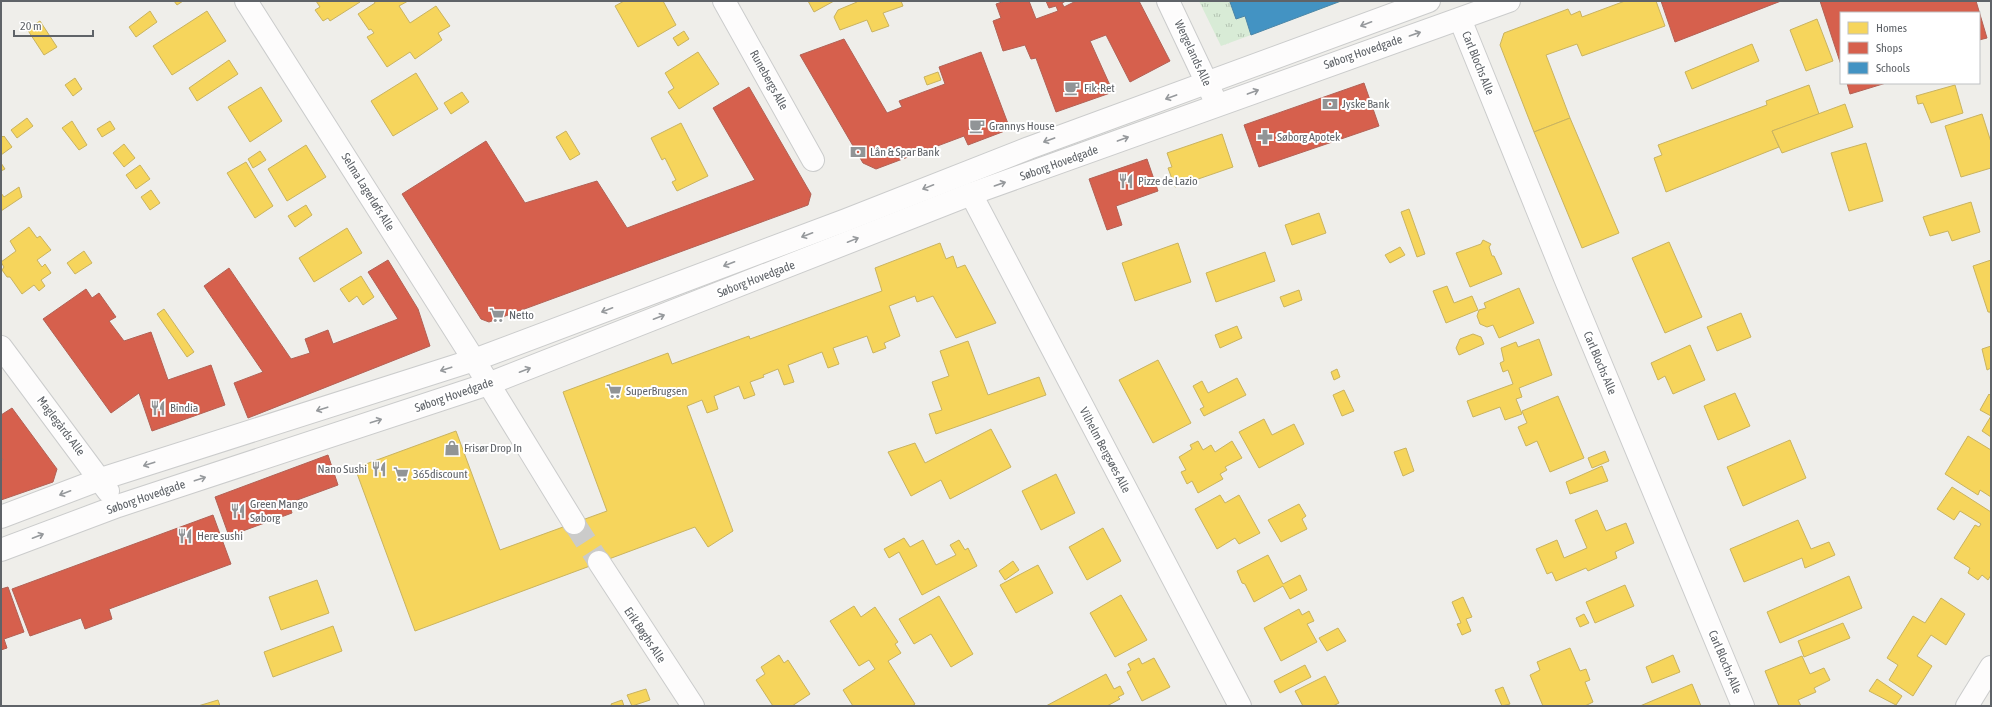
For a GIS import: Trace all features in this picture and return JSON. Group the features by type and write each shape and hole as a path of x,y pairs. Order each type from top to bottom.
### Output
{"street":[{"name":"Selma Lagerløfs Alle","path":"246,1 488,384"},
{"name":"Runebergs Alle","path":"724,1 813,160"},
{"name":"Wergelands Alle","path":"1168,1 1208,83 1217,105"},
{"name":"Søborg Hovedgade","path":"1,517 101,479 474,360 846,220 982,166 1429,1"},
{"name":"Søborg Hovedgade","path":"1,550 118,506 488,384 971,194 1509,1"},
{"name":"Carl Blochs Alle","path":"1460,19 1568,286 1743,706"},
{"name":"Vilhelm Bergsøes Alle","path":"971,194 1240,706"},
{"name":"Maglegårds Alle","path":"1,347 101,479 118,506"},
{"path":"488,384 574,523"},
{"name":"Erik Bøghs Alle","path":"599,562 693,706"},
{"path":"1967,706 1991,668"}],"green space":[{"path":"1199,1 1343,1 1221,46"}],"building: Homes":[{"path":"174,1 183,1 177,5"},
{"path":"316,1 360,2 330,21 328,18 323,21 315,10 320,7"},
{"path":"374,1 408,1 399,6 410,23 436,6 450,26 438,33 442,40 415,59 410,52 387,67 367,37 374,33 371,29 369,30 358,14 375,3"},
{"path":"624,1 663,1 676,25 638,47 615,6"},
{"path":"808,1 834,1 814,12"},
{"path":"856,1 901,1 903,6 883,13 889,26 872,32 867,20 840,30 834,17 838,10 857,2"},
{"path":"1625,1 1656,1 1665,26 1582,56 1577,44 1546,55 1570,118 1534,132 1500,45 1504,33 1568,9 1571,15 1580,11 1582,17"},
{"path":"150,11 157,22 136,37 129,27"},
{"path":"207,11 226,41 172,75 153,46"},
{"path":"1817,19 1833,61 1806,71 1790,30"},
{"path":"40,21 57,47 44,55 27,29"},
{"path":"684,31 689,39 678,46 673,38"},
{"path":"1752,44 1759,61 1692,89 1685,72"},
{"path":"698,52 719,84 679,109 668,92 674,88 665,73"},
{"path":"229,60 238,74 197,101 189,88"},
{"path":"938,72 941,80 927,85 924,77"},
{"path":"416,73 438,109 393,136 371,101"},
{"path":"75,78 82,89 73,96 65,85"},
{"path":"1809,85 1819,114 1772,131 1779,147 1666,192 1654,158 1662,155 1658,145 1767,105 1766,101"},
{"path":"1955,85 1963,113 1931,123 1923,103 1918,104 1916,96"},
{"path":"261,87 282,121 250,142 228,107"},
{"path":"462,92 469,102 451,114 444,103"},
{"path":"1845,104 1853,127 1782,153 1772,131"},
{"path":"1982,114 1991,142 1991,168 1961,177 1945,126"},
{"path":"27,118 33,126 17,138 11,130"},
{"path":"1570,118 1619,233 1582,248 1534,132"},
{"path":"72,121 87,145 79,150 62,128"},
{"path":"110,121 115,129 102,137 97,129"},
{"path":"681,123 708,176 677,191 672,182 676,180 665,158 662,160 651,138"},
{"path":"566,131 580,154 570,160 556,137"},
{"path":"1222,134 1233,167 1175,187 1168,168 1172,167 1167,153"},
{"path":"1,135 3,137 4,136 12,147 1,155"},
{"path":"1866,143 1883,201 1849,211 1831,153"},
{"path":"124,144 135,158 124,167 113,153"},
{"path":"306,145 326,177 287,201 268,169"},
{"path":"260,151 266,160 253,168 248,159"},
{"path":"246,162 273,206 255,218 227,173"},
{"path":"1,163 5,169 1,171"},
{"path":"140,165 150,179 136,189 126,175"},
{"path":"19,187 22,197 1,211 1,193 4,197"},
{"path":"151,190 160,203 150,210 141,197"},
{"path":"1971,202 1980,232 1952,241 1948,231 1930,236 1923,217"},
{"path":"306,205 312,215 295,227 288,216"},
{"path":"1409,209 1425,254 1417,257 1401,212"},
{"path":"1319,213 1326,233 1292,245 1285,225"},
{"path":"29,227 37,238 40,236 51,250 37,260 42,267 45,264 51,273 41,280 45,286 39,291 34,285 22,294 10,277 7,277 2,270 4,267 1,262 16,251 10,241"},
{"path":"347,228 362,253 314,282 299,258"},
{"path":"1483,240 1491,244 1489,247 1492,256 1494,256 1502,274 1470,287 1456,253 1481,244"},
{"path":"1669,242 1702,317 1665,333 1632,258"},
{"path":"940,243 946,259 953,256 957,268 965,265 996,323 956,338 933,296 917,302 915,296 889,306 900,336 884,343 886,348 873,353 867,336 833,348 839,364 828,368 822,352 788,365 794,382 784,385 778,369 763,375 764,377 750,382 755,395 744,399 739,386 714,396 718,409 707,413 702,400 687,406 733,531 708,547 695,527 415,631 355,468 456,431 500,550 607,511 563,392 668,353 672,364 749,336 750,339 882,291 875,268"},
{"path":"1178,243 1191,282 1135,301 1122,263"},
{"path":"1400,247 1405,255 1390,263 1385,255"},
{"path":"84,251 92,263 75,274 67,263"},
{"path":"1265,252 1275,281 1216,302 1206,273"},
{"path":"1991,260 1991,316 1990,312 1988,312 1973,266"},
{"path":"361,276 374,297 363,305 357,296 349,302 340,289"},
{"path":"1447,286 1454,303 1472,296 1478,310 1446,323 1433,291"},
{"path":"1519,288 1534,323 1499,338 1493,325 1487,327 1480,324 1477,316 1479,310 1486,308 1484,303"},
{"path":"1299,290 1302,300 1284,307 1280,297"},
{"path":"164,309 194,352 187,357 157,314"},
{"path":"1741,313 1751,337 1717,351 1707,327"},
{"path":"1237,326 1242,338 1220,348 1215,335"},
{"path":"1473,334 1481,337 1484,344 1459,355 1456,348 1460,339"},
{"path":"1539,339 1552,375 1519,388 1522,397 1516,399 1522,414 1505,420 1500,407 1473,417 1467,401 1513,384 1508,370 1503,372 1500,363 1504,361 1501,348 1516,342 1518,347"},
{"path":"968,341 988,395 1039,377 1046,395 936,434 929,414 942,410 932,382 949,376 940,351"},
{"path":"1690,345 1705,380 1673,394 1665,376 1658,380 1651,363"},
{"path":"1991,346 1991,368 1987,370 1982,349"},
{"path":"1158,360 1191,423 1153,443 1119,380"},
{"path":"1337,369 1340,377 1334,380 1331,372"},
{"path":"1237,378 1246,395 1204,416 1200,409 1204,407 1193,386 1202,381 1208,393"},
{"path":"1344,390 1354,411 1342,416 1333,395"},
{"path":"1735,393 1750,426 1718,440 1704,406"},
{"path":"1989,394 1991,396 1991,416 1980,410"},
{"path":"1558,396 1584,458 1550,472 1537,441 1526,446 1518,427 1527,423 1522,411"},
{"path":"1991,416 1991,437 1982,431"},
{"path":"1264,419 1272,435 1294,424 1304,444 1259,468 1239,432"},
{"path":"991,429 1011,467 950,499 941,480 911,496 888,452 915,443 925,463"},
{"path":"1968,436 1991,450 1991,497 1980,490 1978,495 1945,474"},
{"path":"1790,440 1806,478 1743,506 1727,467"},
{"path":"1198,441 1203,450 1211,445 1215,452 1232,441 1242,458 1225,467 1227,470 1220,474 1223,479 1198,493 1192,481 1187,484 1181,472 1186,470 1179,457 1192,449 1190,445"},
{"path":"1406,448 1414,471 1403,476 1394,452"},
{"path":"1605,451 1609,461 1592,468 1588,458"},
{"path":"1602,466 1608,481 1570,494 1566,482"},
{"path":"1056,474 1075,513 1041,530 1022,491"},
{"path":"1952,487 1991,512 1991,575 1988,580 1982,575 1978,580 1968,573 1970,568 1954,558 1975,525 1979,527 1981,524 1960,511 1954,520 1937,509"},
{"path":"1220,495 1225,503 1239,495 1260,533 1239,544 1235,538 1217,549 1195,509"},
{"path":"1299,504 1306,516 1302,519 1307,529 1281,542 1268,520"},
{"path":"1597,510 1606,531 1626,523 1634,543 1615,552 1617,558 1588,571 1586,568 1556,581 1552,572 1547,574 1536,549 1557,540 1564,558 1587,548 1575,520"},
{"path":"1798,520 1811,549 1829,542 1835,555 1805,568 1802,558 1744,582 1730,549"},
{"path":"1103,528 1121,561 1087,580 1069,547"},
{"path":"904,538 910,547 923,540 936,565 956,555 950,545 959,540 965,550 968,548 977,566 922,595 899,552 889,558 884,549"},
{"path":"1268,555 1283,584 1300,575 1307,590 1290,599 1283,586 1254,602 1245,584 1242,583 1237,571"},
{"path":"1013,561 1019,570 1005,580 999,571"},
{"path":"1038,565 1053,593 1016,613 1000,585"},
{"path":"1849,576 1862,608 1780,643 1767,612"},
{"path":"317,580 329,613 281,630 269,597"},
{"path":"1625,585 1634,606 1595,623 1586,602"},
{"path":"1121,595 1147,640 1115,657 1090,613"},
{"path":"939,596 973,654 951,667 931,634 914,644 899,619"},
{"path":"1463,597 1472,617 1466,619 1471,631 1462,635 1457,624 1461,623 1452,602"},
{"path":"1941,598 1965,614 1946,645 1931,635 1917,656 1932,666 1913,696 1889,680 1898,665 1887,658 1913,616 1925,623"},
{"path":"854,606 861,617 875,607 898,642 895,644 901,653 888,661 915,704 912,706 853,706 843,690 875,669 869,660 859,666 830,621"},
{"path":"1299,609 1302,615 1309,611 1314,621 1307,624 1317,642 1281,661 1264,628"},
{"path":"1584,614 1589,623 1580,627 1576,618"},
{"path":"1843,623 1850,638 1804,657 1798,641"},
{"path":"333,626 342,651 273,677 264,652"},
{"path":"1338,628 1346,641 1327,651 1319,638"},
{"path":"1570,648 1580,671 1586,669 1590,680 1585,682 1593,702 1585,706 1543,706 1530,675 1540,670 1537,662"},
{"path":"779,655 784,663 788,660 810,694 792,706 773,706 756,680 765,674 761,667"},
{"path":"1673,655 1680,672 1652,683 1646,667"},
{"path":"1802,656 1810,674 1824,668 1830,680 1814,688 1816,692 1798,700 1801,706 1779,706 1765,671"},
{"path":"1139,658 1142,664 1154,658 1170,687 1142,701 1127,672 1131,670 1128,664"},
{"path":"1305,665 1311,677 1280,693 1274,681"},
{"path":"1106,674 1114,689 1120,686 1124,694 1118,697 1120,699 1107,706 1046,706"},
{"path":"1325,676 1339,703 1333,706 1303,706 1295,691"},
{"path":"1877,679 1902,696 1896,705 1869,691"},
{"path":"1692,684 1701,706 1640,706"},
{"path":"1503,687 1510,704 1502,706 1495,690"},
{"path":"646,689 650,700 632,706 627,695"},
{"path":"218,700 220,706 198,706"},
{"path":"622,700 624,706 612,706 611,704"}],"building: Shops":[{"path":"1005,1 1029,1 1036,19 1058,11 1056,6 1049,8 1046,1 1066,1 1062,3 1064,7 1076,1 1139,1 1170,61 1130,82 1106,35 1090,41 1113,92 1056,112 1036,58 1031,59 1025,45 1003,51 993,21 1001,18 996,4"},
{"path":"1661,1 1781,1 1675,42"},
{"path":"1820,1 1976,1 1979,12 1840,12 1840,62"},
{"path":"1980,14 1987,38 1980,40"},
{"path":"844,39 887,113 902,107 899,101 945,84 939,67 981,52 1010,129 968,145 964,136 876,169 863,163 800,55"},
{"path":"1364,83 1379,126 1259,167 1244,125"},
{"path":"1847,84 1883,84 1850,94"},
{"path":"749,87 811,194 808,205 489,322 481,319 402,194 486,141 525,203 597,181 627,228 755,180 713,108"},
{"path":"1147,159 1158,191 1116,206 1122,225 1107,230 1089,179"},
{"path":"388,260 418,309 430,346 248,418 234,383 263,372 204,286 229,268 291,359 310,353 305,339 328,330 333,344 398,319 368,272"},
{"path":"86,289 92,298 99,293 116,317 109,321 124,341 151,332 168,380 211,365 225,405 152,431 139,393 111,413 43,319"},
{"path":"12,408 57,469 53,482 1,500 1,461 3,460 1,457 1,415"},
{"path":"328,455 338,485 289,503 292,513 229,536 215,497"},
{"path":"213,515 231,564 109,609 112,619 85,629 81,618 30,636 12,589"},
{"path":"8,587 24,632 4,639 7,648 1,650 1,589"}],"building: Schools":[{"path":"1341,1 1251,35 1245,16 1236,19 1230,2"}],"tunnel":[{"path":"574,523 599,562"}],"place":[{"name":"Fik-Ret","path":"1072,88"},
{"name":"Jyske Bank","path":"1330,104"},
{"name":"Grannys House","path":"977,126"},
{"name":"Søborg Apotek","path":"1265,137"},
{"name":"Lån & Spar Bank","path":"858,152"},
{"name":"Pizze de Lazio","path":"1126,181"},
{"name":"Netto","path":"497,315"},
{"name":"SuperBrugsen","path":"614,391"},
{"name":"Bindia","path":"158,408"},
{"name":"Frisør Drop In","path":"452,448"},
{"name":"Nano Sushi","path":"379,469"},
{"name":"365discount","path":"401,474"},
{"name":"Green Mango Søborg","path":"238,511"},
{"name":"Here sushi","path":"185,536"}]}
